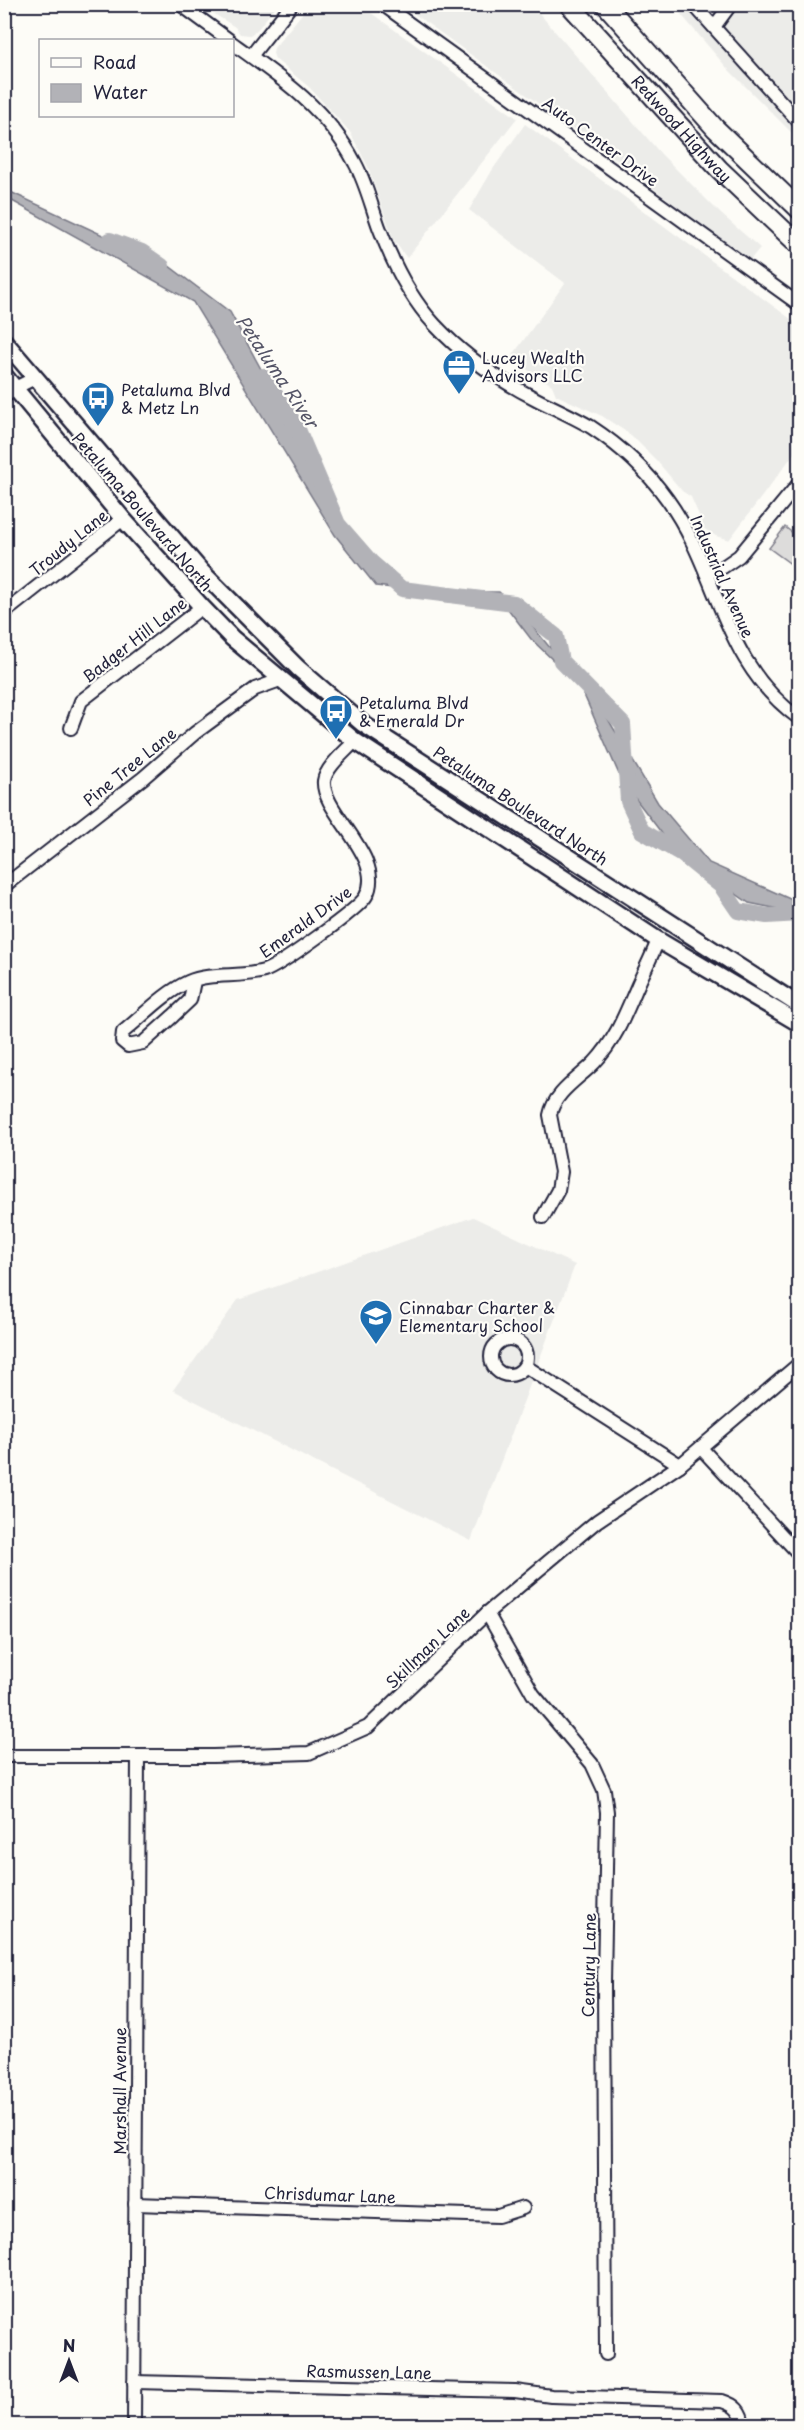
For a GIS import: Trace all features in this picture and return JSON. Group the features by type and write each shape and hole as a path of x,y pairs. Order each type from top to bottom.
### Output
{"highway":[{"name":"Redwood Highway","path":"570,4 719,169 800,246"},
{"name":"Redwood Highway","path":"605,4 715,128 800,210"}],"main road":[{"name":"Petaluma Boulevard North","path":"4,341 201,572 298,668 363,724 800,1006"},
{"name":"Petaluma Boulevard North","path":"4,375 10,392 202,607 232,638 354,741 658,940 800,1024"}],"street":[{"name":"Industrial Avenue","path":"180,4 227,39"},
{"path":"251,56 292,4"},
{"name":"Auto Center Drive","path":"382,4 800,305"},
{"path":"693,4 800,123"},
{"path":"714,27 731,4"},
{"name":"Industrial Avenue","path":"234,44 306,98 337,132 356,164 395,265 415,299 434,324 469,357 489,372 590,426 622,450 653,482 667,499 690,536 727,627 745,662 772,696 800,719"},
{"path":"10,392 35,378"},
{"path":"706,573 723,567 739,556 800,482"},
{"name":"Troudy Lane","path":"4,613 123,519"},
{"name":"Badger Hill Lane","path":"71,728 81,701 202,607"},
{"name":"Pine Tree Lane","path":"4,886 126,791 195,733 255,690 280,680"},
{"name":"Emerald Drive","path":"194,981 190,1000 158,1032 143,1042 128,1046 122,1041 123,1032 170,993 188,982 212,976 244,976 267,970 347,914 366,896 369,883 367,862 334,807 325,789 324,779 328,771 354,741"},
{"path":"543,1217 558,1190 561,1172 550,1115 551,1107 558,1096 596,1061 625,1020 658,940"},
{"name":"Skillman Lane","path":"4,1756 213,1756 309,1753 368,1727 487,1613 597,1521 680,1465 800,1363"},
{"path":"525,1366 680,1465"},
{"path":"700,1448 800,1555"},
{"name":"Century Lane","path":"487,1613 533,1694 592,1764 604,1790 608,1812 604,1983 606,2354"},
{"name":"Marshall Avenue","path":"134,2426 138,1756"},
{"name":"Chrisdumar Lane","path":"135,2204 498,2216 523,2208"},
{"name":"Rasmussen Lane","path":"134,2382 515,2391 544,2396 722,2401 733,2404 740,2411 742,2426"}],"shaded area":[{"path":"277,4 257,30 250,35 240,34 235,27 200,5"},
{"path":"309,5 360,5 517,118 407,258 394,241 368,167 350,132 309,87 275,59 274,48"},
{"path":"402,5 532,5 661,154 721,214 760,248 749,261 618,161"},
{"path":"673,5 799,5 799,140 727,68"},
{"path":"525,124 799,325 799,447 729,540 716,536 700,526 701,520 691,497 682,491 631,435 602,416 556,395 552,385 510,359 565,283 469,210 493,169"},
{"path":"785,527 799,538 799,570 769,548"},
{"name":"Cinnabar Charter & Elementary School","path":"473,1217 575,1265 471,1541 173,1390 238,1300"}],"water":[{"path":"4,189 169,266 230,312 329,494 350,544 384,580 465,592 499,592 519,610 551,649 580,672 658,803 709,863 799,903 799,913 749,903 676,852 622,781 580,686 531,639 505,605 436,593 376,586 335,535 193,302 5,197"}],"waterway":[{"name":"Petaluma River","path":"110,240 142,252 162,266"},
{"name":"Petaluma River","path":"263,376 297,427 338,524 371,562 402,589 514,603 556,636 561,661 623,724 628,801 642,831 680,853 721,886 738,911 767,916 800,914"}],"place":[{"name":"Lucey Wealth Advisors LLC","path":"459,395"},
{"name":"Petaluma Blvd & Metz Ln","path":"98,427"},
{"name":"Petaluma Blvd & Emerald Dr","path":"336,740"},
{"name":"Cinnabar Charter & Elementary School","path":"376,1345"}]}
